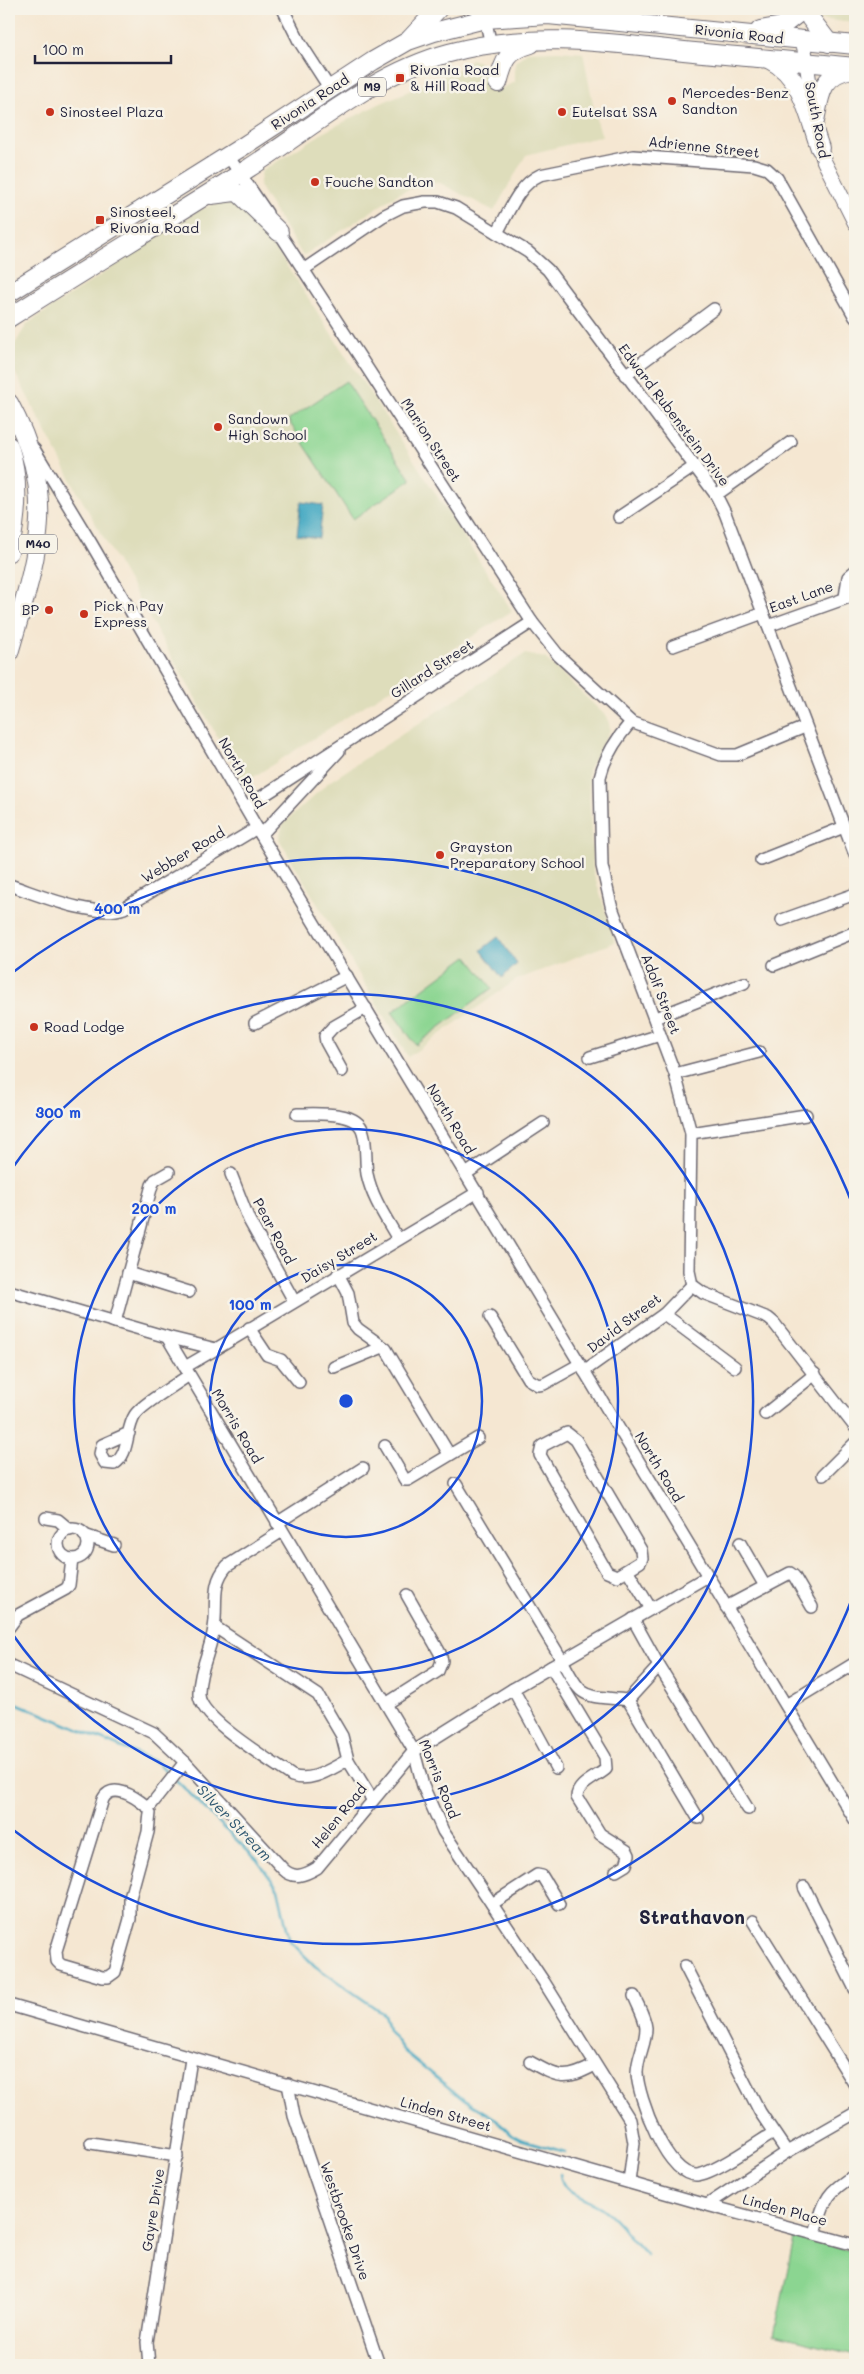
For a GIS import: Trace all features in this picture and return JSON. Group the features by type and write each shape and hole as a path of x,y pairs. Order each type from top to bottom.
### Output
{"main road":[{"path":"408,41 438,9"},
{"name":"Rivonia Road","path":"9,293 228,156 373,61 408,41 484,14 516,12 829,44 855,45"},
{"path":"484,14 504,25 550,24 606,33 652,47"},
{"path":"730,33 777,28 805,15 829,44"},
{"path":"373,61 469,36 475,36 492,45"},
{"name":"Rivonia Road","path":"9,318 241,173 359,95 399,71 451,52 548,39 652,47 855,68"},
{"path":"498,83 503,63 508,56 526,46 548,39"},
{"path":"766,58 781,65 796,83 820,148"},
{"path":"815,121 820,94 825,85 838,72 855,68"},
{"path":"203,197 234,192 240,194 279,232"},
{"path":"9,331 37,300"},
{"name":"M40","path":"9,402 24,432 37,474 40,524 34,568 10,644"},
{"name":"M40","path":"9,552 16,502 10,450"}],"street":[{"path":"283,9 299,41 330,89"},
{"path":"484,14 492,45"},
{"name":"South Road","path":"803,40 820,148 834,182 855,223"},
{"name":"Marion Street","path":"228,156 241,173 532,622 559,656 631,722"},
{"name":"Adrienne Street","path":"497,233 522,188 532,178 540,175 633,156 754,165 767,169 777,178 855,317"},
{"name":"Edward Rubenstein Drive","path":"303,270 383,216 413,203 438,202 456,208 528,252 548,270 716,495 725,513 855,855"},
{"path":"625,375 714,309"},
{"name":"North Road","path":"24,432 259,831 467,1173 855,1820"},
{"path":"716,495 791,442"},
{"path":"619,517 695,466"},
{"name":"East Lane","path":"768,626 850,596 848,577 855,571"},
{"path":"673,646 763,613"},
{"name":"Gillard Street","path":"246,808 532,622"},
{"path":"631,722 721,755 730,756 748,751 805,727"},
{"name":"Adolf Street","path":"631,722 617,740 603,766 600,777 602,866 611,904 675,1074 691,1133 689,1270 692,1285"},
{"name":"Gillard Street","path":"259,831 348,740"},
{"path":"761,860 844,827"},
{"name":"Webber Road","path":"9,885 91,911 113,913 259,831"},
{"path":"782,920 855,894"},
{"path":"774,965 855,932"},
{"path":"255,1023 347,976"},
{"path":"655,1018 744,983"},
{"path":"342,1071 326,1042 325,1036 333,1027 366,1008"},
{"path":"590,1056 660,1035"},
{"path":"675,1074 759,1052"},
{"path":"297,1114 332,1114 348,1118 359,1124 363,1132 367,1174 375,1198 398,1239"},
{"path":"691,1133 806,1115"},
{"path":"467,1173 543,1123"},
{"path":"115,1322 152,1185 155,1180 169,1172"},
{"name":"Pear Road","path":"231,1174 249,1220 294,1301"},
{"name":"Daisy Street","path":"129,1433 134,1417 139,1410 216,1349 338,1274 478,1192"},
{"path":"128,1273 189,1292"},
{"path":"338,1274 348,1293 348,1309 353,1323 358,1329 383,1347 449,1454"},
{"path":"692,1285 703,1293 768,1318 783,1332 855,1427"},
{"name":"David Street","path":"490,1317 528,1379 538,1385 582,1367 664,1314 692,1285"},
{"path":"9,1291 167,1337 216,1349"},
{"path":"664,1314 735,1366"},
{"path":"249,1328 267,1355 281,1360 300,1382"},
{"name":"Morris Road","path":"167,1337 414,1751 423,1786 439,1822 544,1982 632,2125 634,2143 629,2182"},
{"path":"334,1367 383,1347"},
{"path":"765,1414 815,1374"},
{"path":"562,1434 572,1435 576,1440 641,1550 642,1558 640,1562 628,1571 617,1576 607,1572 542,1461 539,1450 542,1446 562,1434"},
{"path":"384,1446 405,1480 412,1479 449,1454 478,1438"},
{"path":"823,1475 855,1444"},
{"path":"348,1760 314,1777 298,1778 231,1734 207,1713 201,1705 199,1693 215,1627 216,1591 222,1571 363,1468"},
{"path":"456,1484 562,1660 575,1686 582,1693 628,1700"},
{"path":"46,1518 58,1520 70,1530"},
{"path":"70,1530 80,1531 87,1540 86,1552 82,1556 72,1559 62,1554 58,1546 62,1534 70,1530"},
{"path":"84,1535 114,1545"},
{"path":"740,1543 765,1586"},
{"path":"9,1627 18,1615 66,1589 69,1585 72,1559"},
{"path":"628,1571 651,1609"},
{"path":"726,1607 792,1574 812,1607"},
{"name":"Helen Road","path":"9,1665 147,1729 163,1740 181,1766 290,1875 304,1875 317,1868 372,1799 414,1751 513,1689 708,1576"},
{"path":"386,1704 438,1671 442,1665 440,1653 407,1594"},
{"path":"633,1619 659,1666 748,1810"},
{"path":"215,1627 318,1696 342,1736 348,1760 372,1799"},
{"path":"786,1705 855,1663"},
{"path":"628,1700 659,1666"},
{"path":"551,1667 605,1757 606,1769 581,1788 577,1792 577,1797 600,1834 627,1851 629,1855 626,1865 616,1871"},
{"path":"513,1689 556,1768"},
{"path":"628,1700 698,1818"},
{"path":"149,1808 138,1799 114,1790 108,1792 103,1799 56,1951 57,1961 61,1965 102,1978 108,1977 115,1972 130,1919 130,1898 148,1832 149,1808 181,1766"},
{"path":"492,1904 538,1875 542,1876 559,1904"},
{"path":"804,1887 855,1988"},
{"path":"753,1922 855,2085"},
{"path":"685,1966 760,2112 787,2152"},
{"path":"634,1996 646,2028 637,2062 639,2088 645,2108 670,2159 683,2172 691,2175 706,2174 773,2133"},
{"name":"Linden Street","path":"9,2006 707,2205"},
{"name":"Gayre Drive","path":"149,2365 147,2342 192,2059"},
{"path":"530,2062 562,2077 571,2076 595,2065"},
{"name":"Westbrooke Drive","path":"288,2084 294,2116 379,2365"},
{"path":"707,2205 787,2152 855,2113"},
{"path":"92,2143 177,2156"},
{"path":"815,2233 828,2195 836,2186 855,2175"},
{"name":"Linden Place","path":"707,2205 815,2233 855,2246"}],"shaded area":[{"path":"727,9 855,9 855,23"},
{"path":"558,51 583,53 596,119 602,136 526,155 494,211 440,183 433,182 401,192 303,256 259,186 262,171 326,131 379,104 464,67 471,59 484,66 490,87 500,89 515,82 515,62 527,52"},
{"name":"Sandown High School","path":"236,199 249,210 297,281 512,611 244,783 78,493 9,361 9,354 27,324 196,212 219,202"},
{"name":"Grayston Preparatory School","path":"525,654 545,658 608,718 610,730 588,770 593,871 615,942 516,980 408,1057 279,839 283,824 329,782"}],"green space":[{"path":"346,381 411,480 353,519 288,420"},
{"path":"467,956 492,988 416,1045 392,1012"},
{"path":"795,2234 855,2252 855,2355 774,2335"}],"water":[{"path":"301,502 323,505 319,538 297,535"},
{"path":"498,937 517,964 502,978 481,950"}],"waterway":[{"name":"Silver Stream","path":"9,1700 158,1763 170,1774"},
{"name":"Silver Stream","path":"176,1780 257,1860 278,1889 290,1941 315,1966 384,2014 388,2029 404,2051 464,2100 496,2119 511,2134 520,2139 565,2152"},
{"path":"560,2174 562,2182 571,2192 603,2209 647,2255"}],"place":[{"name":"Rivonia Road & Hill Road","path":"400,78"},
{"name":"Mercedes-Benz Sandton","path":"672,101"},
{"name":"Sinosteel Plaza","path":"50,112"},
{"name":"Eutelsat SSA","path":"562,112"},
{"name":"Fouche Sandton","path":"315,182"},
{"name":"Sinosteel, Rivonia Road","path":"100,220"},
{"name":"Sandown High School","path":"218,427"},
{"name":"BP","path":"49,610"},
{"name":"Pick n Pay Express","path":"84,614"},
{"name":"Grayston Preparatory School","path":"440,855"},
{"name":"Road Lodge","path":"34,1027"}],"district":[{"name":"Strathavon","path":"692,1917"}]}
